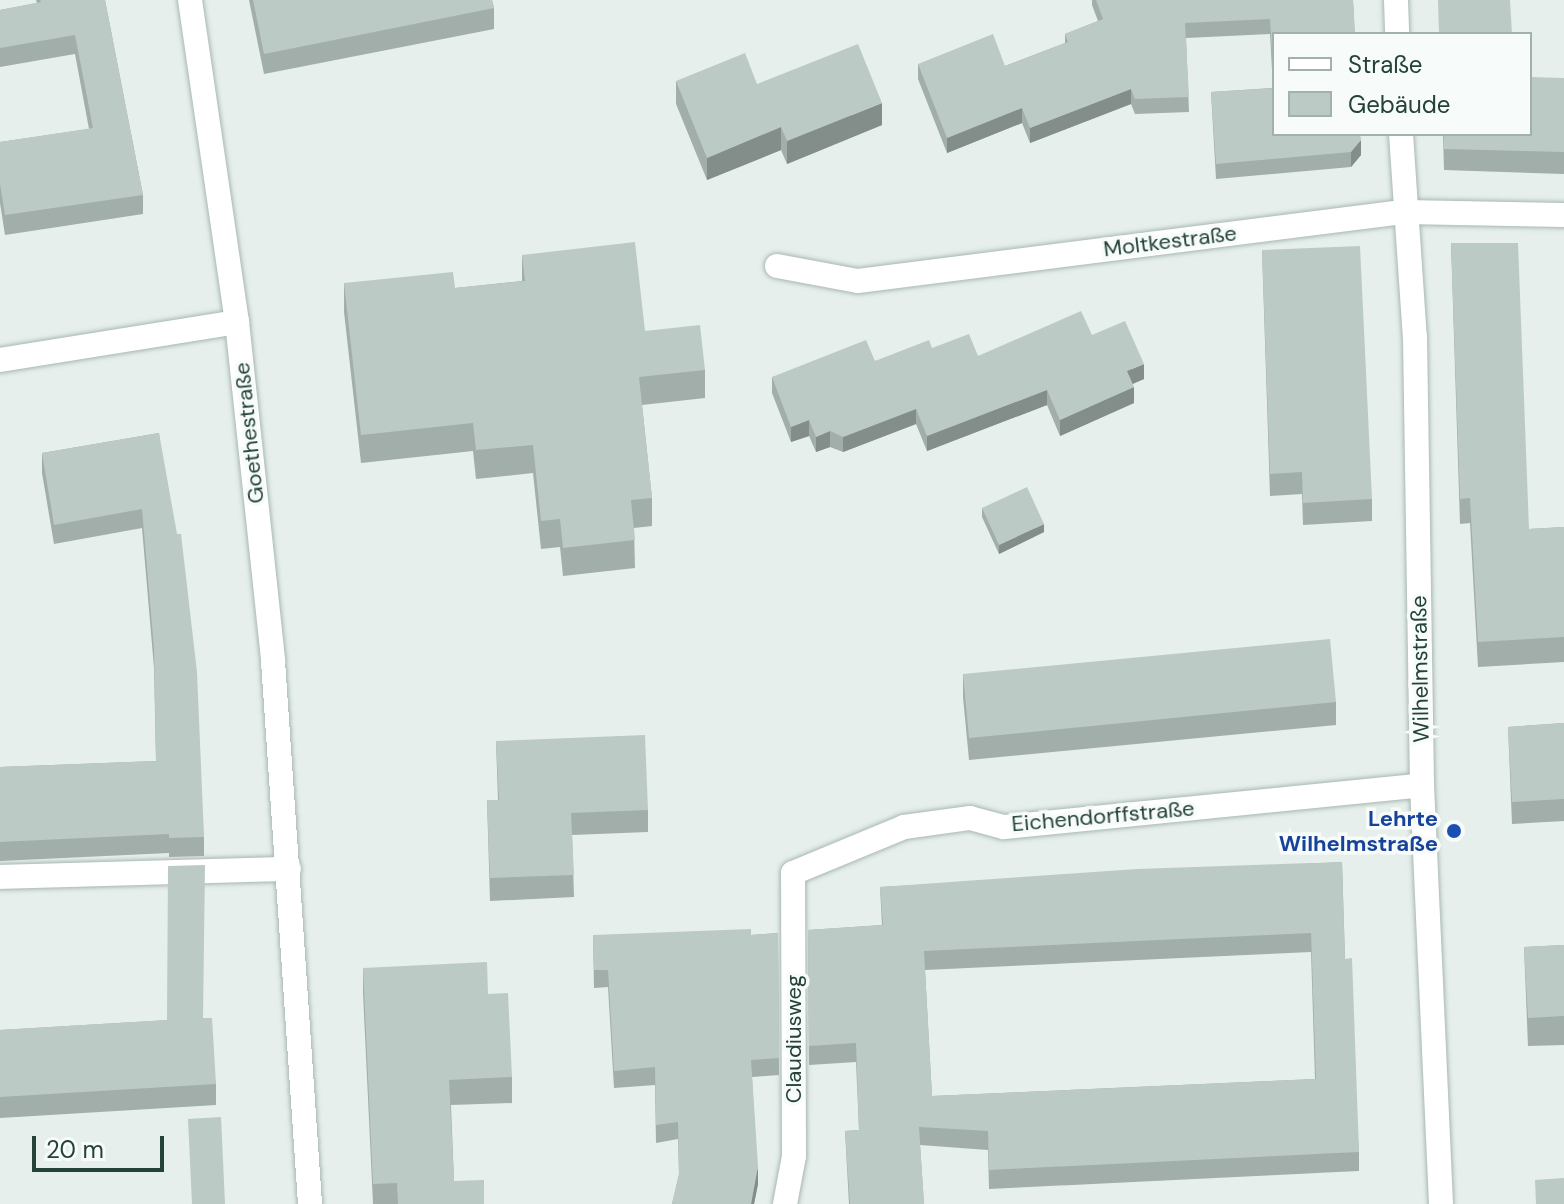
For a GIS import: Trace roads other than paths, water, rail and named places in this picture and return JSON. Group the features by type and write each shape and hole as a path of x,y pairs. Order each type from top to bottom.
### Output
{"street":[{"name":"Goethestraße","path":"190,0 237,322 289,869 310,1204"},
{"path":"1396,0 1397,32"},
{"name":"Wilhelmstraße","path":"1401,136 1403,212 1415,337 1422,785 1441,1204"},
{"name":"Moltkestraße","path":"777,266 858,281 1403,212 1564,215"},
{"path":"0,360 237,322"},
{"name":"Eichendorffstraße","path":"793,873 904,827 957,820 1004,827 1422,785"},
{"path":"0,877 289,869"},
{"name":"Claudiusweg","path":"785,1204 794,1156 793,873"}],"place":[{"name":"Lehrte Wilhelmstraße","path":"1454,831"}]}
